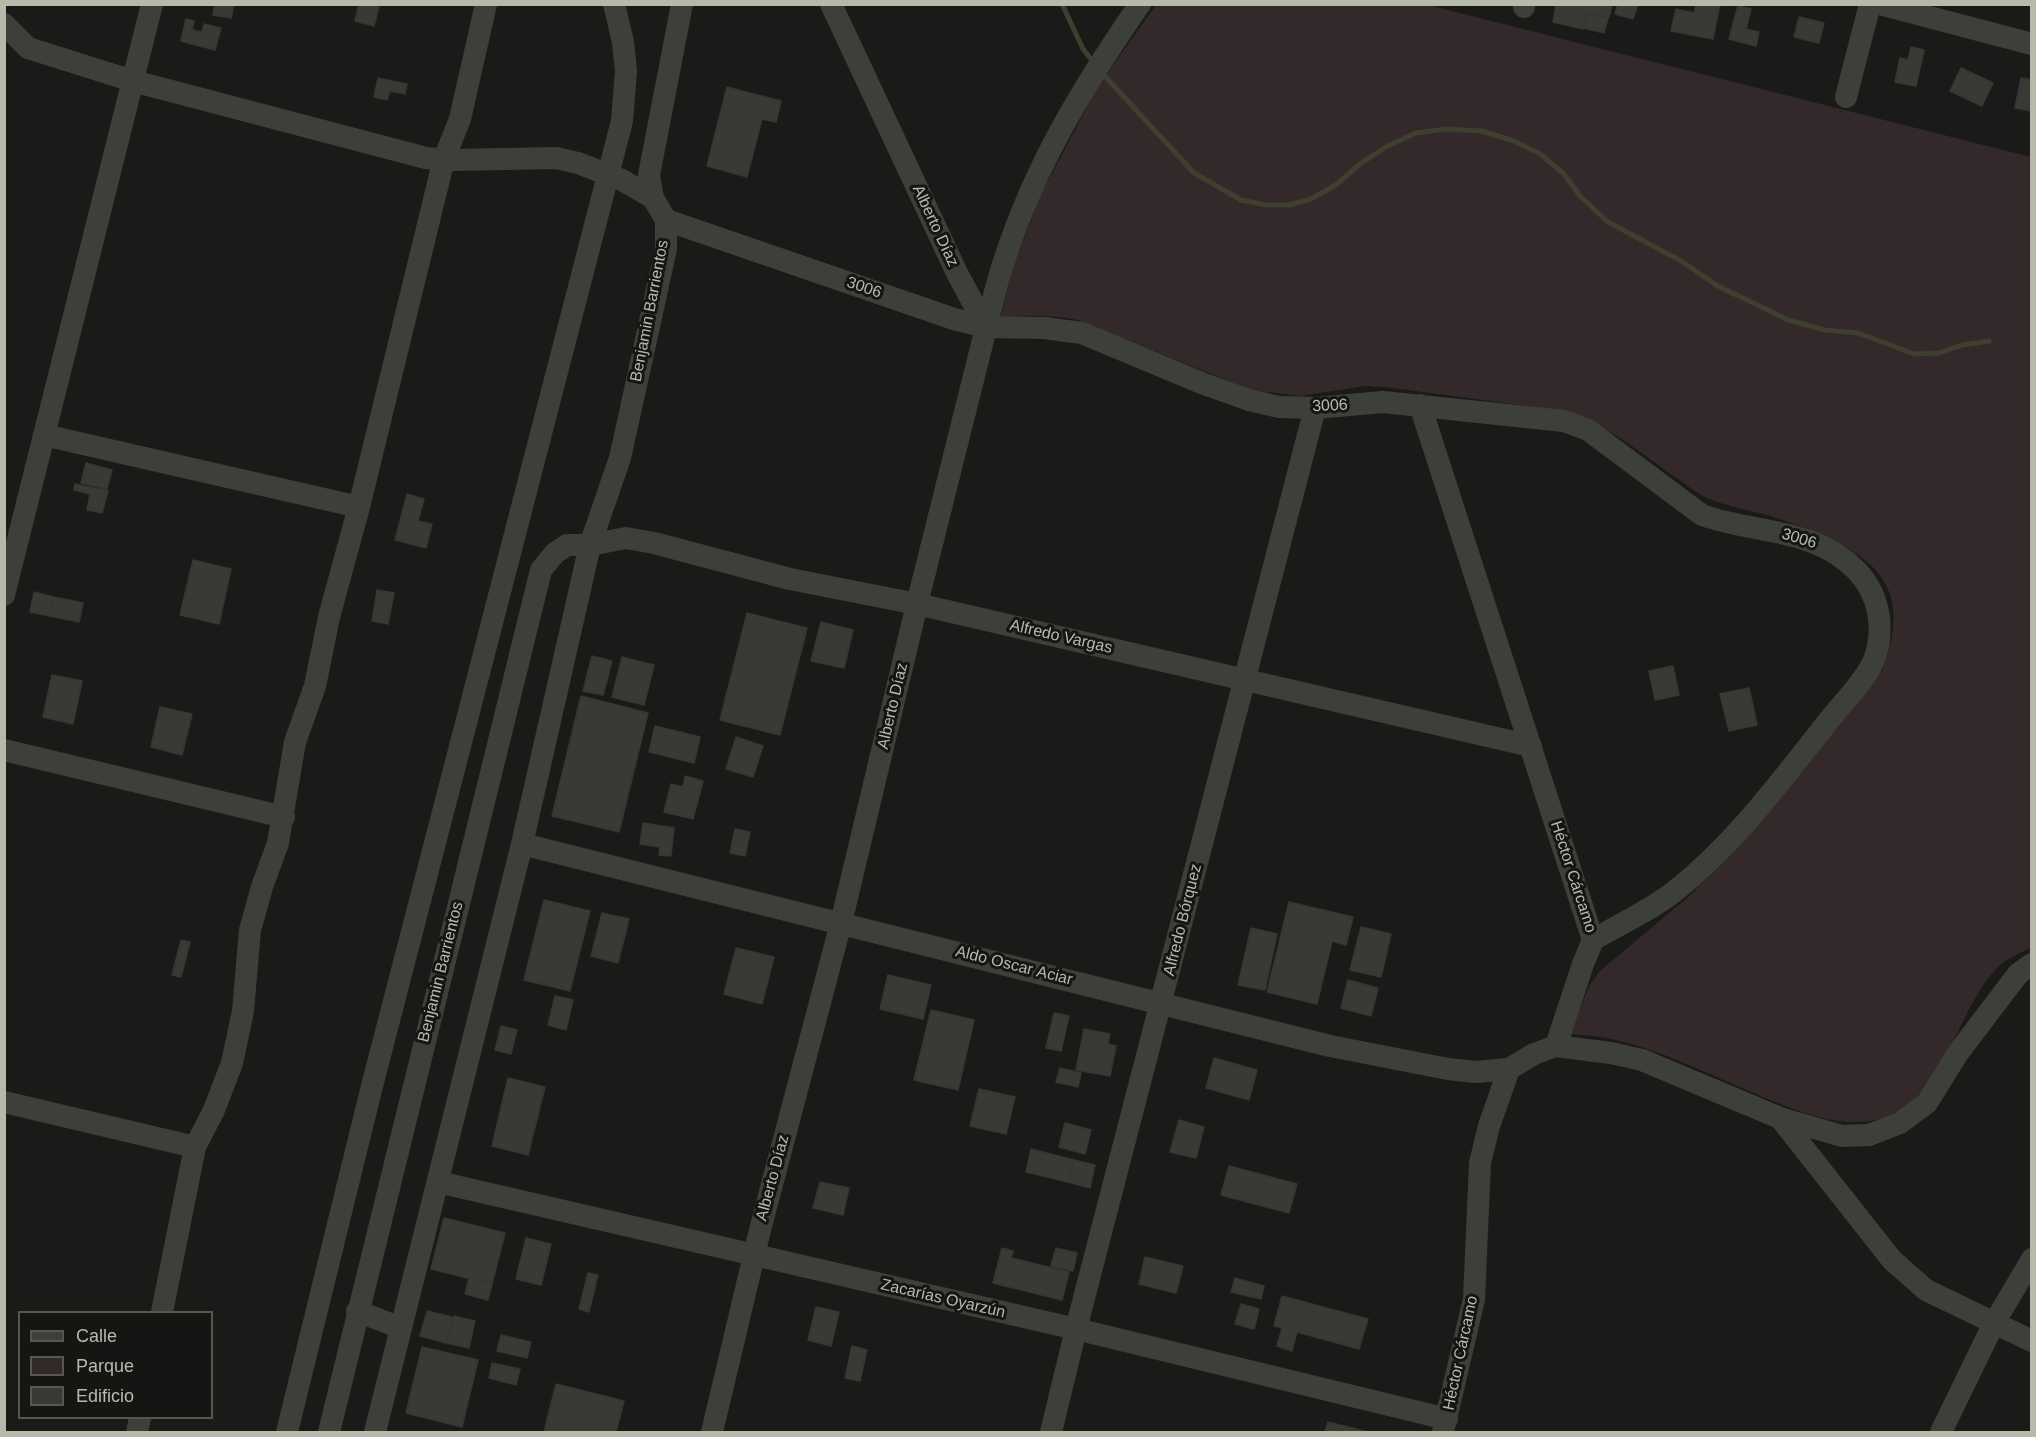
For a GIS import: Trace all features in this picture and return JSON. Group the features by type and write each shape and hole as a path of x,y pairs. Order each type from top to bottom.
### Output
{"street":[{"path":"4,595 152,4"},
{"path":"162,1311 195,1147 214,1110 232,1064 243,1011 249,930 278,843 295,742 315,686 329,617 359,507 444,159 460,119 486,4"},
{"path":"287,1432 371,1090 622,121 626,71 623,42 614,4"},
{"name":"Benjamin Barrientos","path":"375,1432 522,844 590,545 620,458 666,249 666,220 653,198 649,175 682,4"},
{"name":"Alberto Díaz","path":"712,1432 753,1256 841,923 986,327 957,273 831,4"},
{"path":"986,327 1010,240 1042,164 1097,66 1140,4"},
{"path":"1846,97 1870,4"},
{"path":"1880,4 2031,44"},
{"path":"4,24 28,48 133,81 426,158 556,158 578,163 622,180 653,198"},
{"name":"3006","path":"666,220 954,319 986,327 1044,328 1082,333 1204,384 1249,400 1279,407 1316,408 1383,402 1564,421 1588,430 1702,515 1724,523 1787,533 1832,550 1858,572 1871,590 1879,612 1880,636 1873,662 1765,801 1712,858 1674,892 1593,940"},
{"name":"Héctor Cárcamo","path":"1420,405 1593,940 1556,1046"},
{"name":"Alfredo Bórquez","path":"1051,1432 1316,408"},
{"path":"44,435 359,507"},
{"name":"Alfredo Vargas","path":"590,545 626,538 654,543 790,579 917,604 1532,746"},
{"name":"Benjamin Barrientos","path":"328,1432 541,570 555,553 567,545 590,545"},
{"path":"4,750 284,817"},
{"name":"Aldo Oscar Aciar","path":"522,844 1330,1046 1448,1069 1476,1072 1509,1069"},
{"path":"1509,1069 1534,1054 1556,1046 1611,1053 1642,1060 1780,1118 1842,1136 1869,1135 1900,1123 1928,1103 1965,1044 2018,974 2031,964"},
{"name":"Héctor Cárcamo","path":"1445,1426 1474,1299 1480,1163 1489,1125 1509,1069"},
{"path":"4,1102 195,1147"},
{"path":"1780,1118 1892,1260 1926,1290 2031,1341"},
{"name":"Zacarías Oyarzún","path":"438,1182 1076,1329 1445,1426"},
{"path":"1941,1432 1994,1323 2031,1259"},
{"path":"357,1311 401,1328"}],"green space":[{"path":"1156,5 1428,5 2031,157 2031,948 2008,959 1984,983 1927,1087 1896,1113 1877,1120 1836,1121 1795,1110 1644,1048 1607,1038 1570,1034 1589,986 1600,971 1687,898 1720,866 1882,671 1890,646 1893,624 1892,604 1887,587 1877,572 1863,558 1844,546 1802,527 1705,497 1614,434 1569,414 1385,387 1365,386 1300,396 1251,390 1078,320 1040,316 1001,317 1011,273 1041,194 1098,86"}],"building":[{"path":"215,4 234,4 231,18 213,15"},
{"path":"359,4 379,7 374,26 355,21"},
{"path":"1565,4 1612,4 1609,17 1587,12 1583,29 1553,22 1556,5 1564,7"},
{"path":"1618,4 1638,4 1633,19 1615,14"},
{"path":"1696,4 1720,4 1713,39 1671,31 1676,9 1694,13"},
{"path":"1738,6 1751,9 1746,29 1759,32 1756,46 1729,39"},
{"path":"1587,13 1608,18 1604,33 1584,28"},
{"path":"1799,17 1824,23 1819,43 1794,37"},
{"path":"186,19 194,21 192,30 202,32 204,24 221,28 215,50 181,41"},
{"path":"1911,47 1924,50 1916,86 1895,82 1900,58 1908,60"},
{"path":"1961,68 1993,83 1982,106 1950,91"},
{"path":"378,78 407,84 405,94 390,91 387,100 374,97"},
{"path":"2021,78 2032,80 2032,111 2015,108"},
{"path":"727,87 781,101 776,122 762,119 747,177 707,166"},
{"path":"86,463 112,470 107,489 81,483"},
{"path":"75,484 108,491 102,513 87,510 90,494 74,490"},
{"path":"407,494 424,499 418,521 432,524 426,548 395,540"},
{"path":"193,560 231,569 219,624 180,615"},
{"path":"377,590 394,593 388,624 372,621"},
{"path":"34,592 54,597 50,616 30,612"},
{"path":"54,597 83,603 79,622 50,616"},
{"path":"747,613 807,628 780,735 720,720"},
{"path":"821,622 853,630 844,668 811,661"},
{"path":"592,656 612,661 603,695 583,691"},
{"path":"622,657 654,665 644,705 612,697"},
{"path":"1673,666 1679,695 1655,700 1649,671"},
{"path":"52,675 82,681 73,724 43,717"},
{"path":"1749,688 1757,725 1729,731 1720,694"},
{"path":"581,696 648,713 619,832 552,816"},
{"path":"160,707 192,714 182,755 151,747"},
{"path":"655,726 700,737 694,763 649,752"},
{"path":"736,737 763,746 753,777 726,769"},
{"path":"685,776 703,781 693,819 664,812 671,784 683,787"},
{"path":"643,823 674,828 671,856 659,855 660,847 640,844"},
{"path":"735,829 750,832 745,856 730,853"},
{"path":"544,900 590,911 570,991 524,980"},
{"path":"1289,902 1353,917 1346,945 1332,941 1317,1004 1267,992"},
{"path":"602,913 629,919 618,963 591,956"},
{"path":"1361,927 1391,934 1381,977 1350,970"},
{"path":"1251,928 1277,934 1265,990 1238,985"},
{"path":"181,940 190,942 181,977 172,975"},
{"path":"736,948 774,957 762,1004 724,994"},
{"path":"888,975 931,985 923,1019 880,1009"},
{"path":"1348,980 1378,988 1371,1016 1341,1008"},
{"path":"555,996 573,1000 566,1030 548,1025"},
{"path":"931,1010 974,1020 958,1090 914,1080"},
{"path":"1054,1013 1069,1016 1061,1051 1046,1048"},
{"path":"501,1026 517,1030 511,1054 495,1050"},
{"path":"1084,1029 1110,1034 1108,1044 1116,1046 1110,1076 1076,1070"},
{"path":"1214,1058 1257,1070 1249,1100 1206,1088"},
{"path":"1060,1068 1081,1073 1078,1087 1056,1082"},
{"path":"508,1078 545,1087 528,1155 492,1146"},
{"path":"979,1089 1015,1097 1006,1134 970,1126"},
{"path":"1179,1120 1204,1127 1196,1158 1170,1152"},
{"path":"1065,1123 1091,1130 1085,1154 1059,1147"},
{"path":"1031,1149 1074,1160 1068,1182 1026,1172"},
{"path":"1074,1160 1095,1165 1090,1188 1068,1182"},
{"path":"1229,1166 1297,1184 1289,1213 1221,1195"},
{"path":"820,1182 849,1188 843,1215 813,1208"},
{"path":"444,1218 505,1233 492,1284 431,1269"},
{"path":"526,1238 551,1244 541,1285 516,1279"},
{"path":"1002,1248 1013,1251 1011,1258 1069,1272 1062,1300 993,1283"},
{"path":"1056,1248 1077,1253 1073,1271 1051,1266"},
{"path":"1145,1257 1183,1266 1176,1293 1139,1284"},
{"path":"588,1273 598,1275 589,1312 579,1309"},
{"path":"469,1278 492,1284 488,1300 465,1294"},
{"path":"1235,1278 1264,1286 1261,1299 1231,1292"},
{"path":"1282,1296 1368,1319 1359,1349 1297,1332 1292,1351 1277,1346 1282,1328 1274,1326"},
{"path":"1241,1304 1259,1309 1254,1329 1235,1324"},
{"path":"816,1307 839,1312 831,1346 808,1340"},
{"path":"427,1311 452,1317 446,1343 420,1336"},
{"path":"454,1316 475,1321 469,1348 447,1343"},
{"path":"501,1335 531,1342 527,1358 497,1351"},
{"path":"852,1346 867,1350 860,1381 845,1378"},
{"path":"422,1347 478,1360 462,1427 406,1413"},
{"path":"492,1363 520,1369 516,1385 489,1378"},
{"path":"556,1384 624,1401 616,1432 544,1432"},
{"path":"1328,1422 1368,1432 1325,1432"}],"waterway":[{"path":"1062,4 1083,49 1094,63"},
{"path":"1102,73 1194,173 1241,200 1266,205 1289,205 1311,199 1337,184 1360,164 1386,147 1416,133 1446,129 1482,131 1511,140 1539,153 1563,173 1581,197 1608,222 1683,262 1716,285 1788,320 1825,330 1858,333 1914,354 1939,353 1962,345 1989,341"}]}
